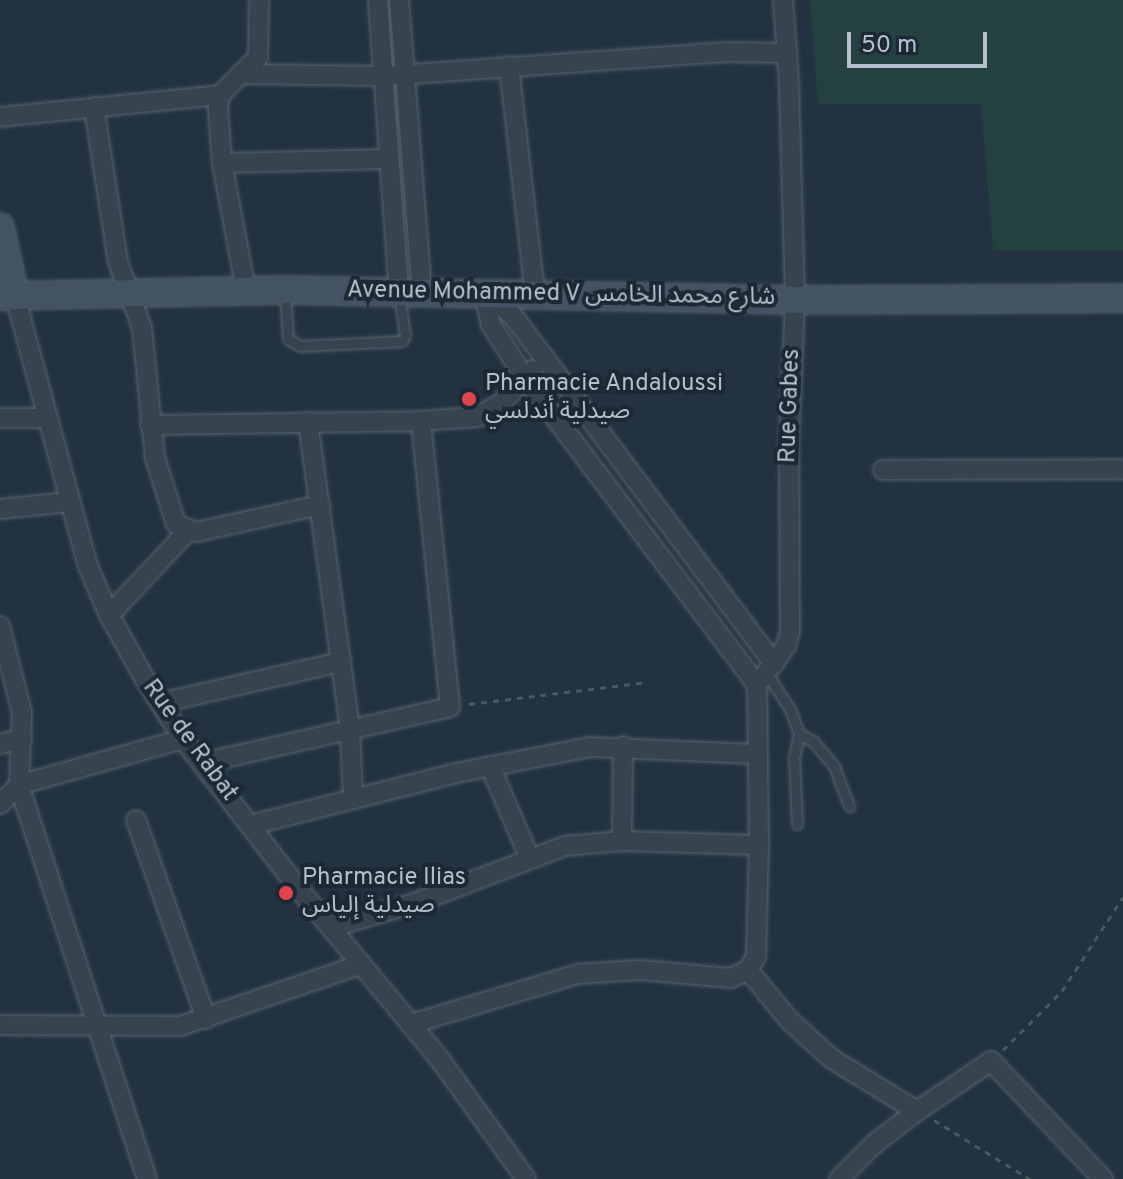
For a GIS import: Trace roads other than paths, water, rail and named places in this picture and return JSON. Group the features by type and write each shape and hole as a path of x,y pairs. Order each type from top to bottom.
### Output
{"main road":[{"name":"Rue de Rabat","path":"0,227 8,296"},
{"name":"Avenue Mohammed V شارع محمد الخامس","path":"8,296 285,290 795,300 1123,298"}],"street":[{"path":"0,117 220,95 258,57 259,0"},
{"path":"378,0 389,159 410,291"},
{"path":"399,0 405,75 410,291"},
{"name":"Rue Gabes","path":"766,674 789,640 790,631 789,443 795,300 783,0"},
{"path":"240,74 383,76 728,52 787,53"},
{"path":"509,66 535,293"},
{"path":"220,95 222,163 246,290"},
{"path":"94,107 118,262 142,328 150,425 169,511 176,524 188,531"},
{"path":"222,163 389,159"},
{"path":"411,1024 578,974 640,970 731,978 748,970 758,945 758,754 766,674 513,316 484,292"},
{"path":"484,292 491,325 525,378 766,674"},
{"name":"Rue de Rabat","path":"8,296 88,566 109,615 160,703 183,739 411,1024 526,1179"},
{"path":"150,425 421,421 477,417 501,403 543,359"},
{"path":"0,418 46,418"},
{"path":"202,763 450,707 421,421"},
{"path":"308,422 350,729 353,797"},
{"path":"883,470 1123,469"},
{"path":"0,509 69,502"},
{"path":"109,615 188,531 320,505"},
{"path":"0,626 4,656 22,713 19,785 147,1179"},
{"path":"160,703 341,662"},
{"path":"0,744 22,739"},
{"path":"0,804 19,785 183,739"},
{"path":"622,841 623,746"},
{"path":"251,825 353,797 590,747 758,754"},
{"path":"490,766 530,859"},
{"path":"136,820 206,1019"},
{"path":"331,927 415,903 565,846 622,841 759,845"},
{"path":"0,1025 160,1028 206,1019 362,964"},
{"path":"748,970 789,1020 832,1059 917,1111"},
{"path":"839,1179 874,1144 991,1061 1103,1179"}],"lane":[{"path":"285,290 288,339 300,346 402,341 410,291"},
{"path":"766,674 790,709 799,734 794,757 797,824"},
{"path":"799,734 813,741 834,766 849,806"}],"place":[{"name":"Pharmacie Andaloussi صيدلية أندلسي","path":"469,399"},
{"name":"Pharmacie Ilias صيدلية إلياس","path":"286,893"}]}
